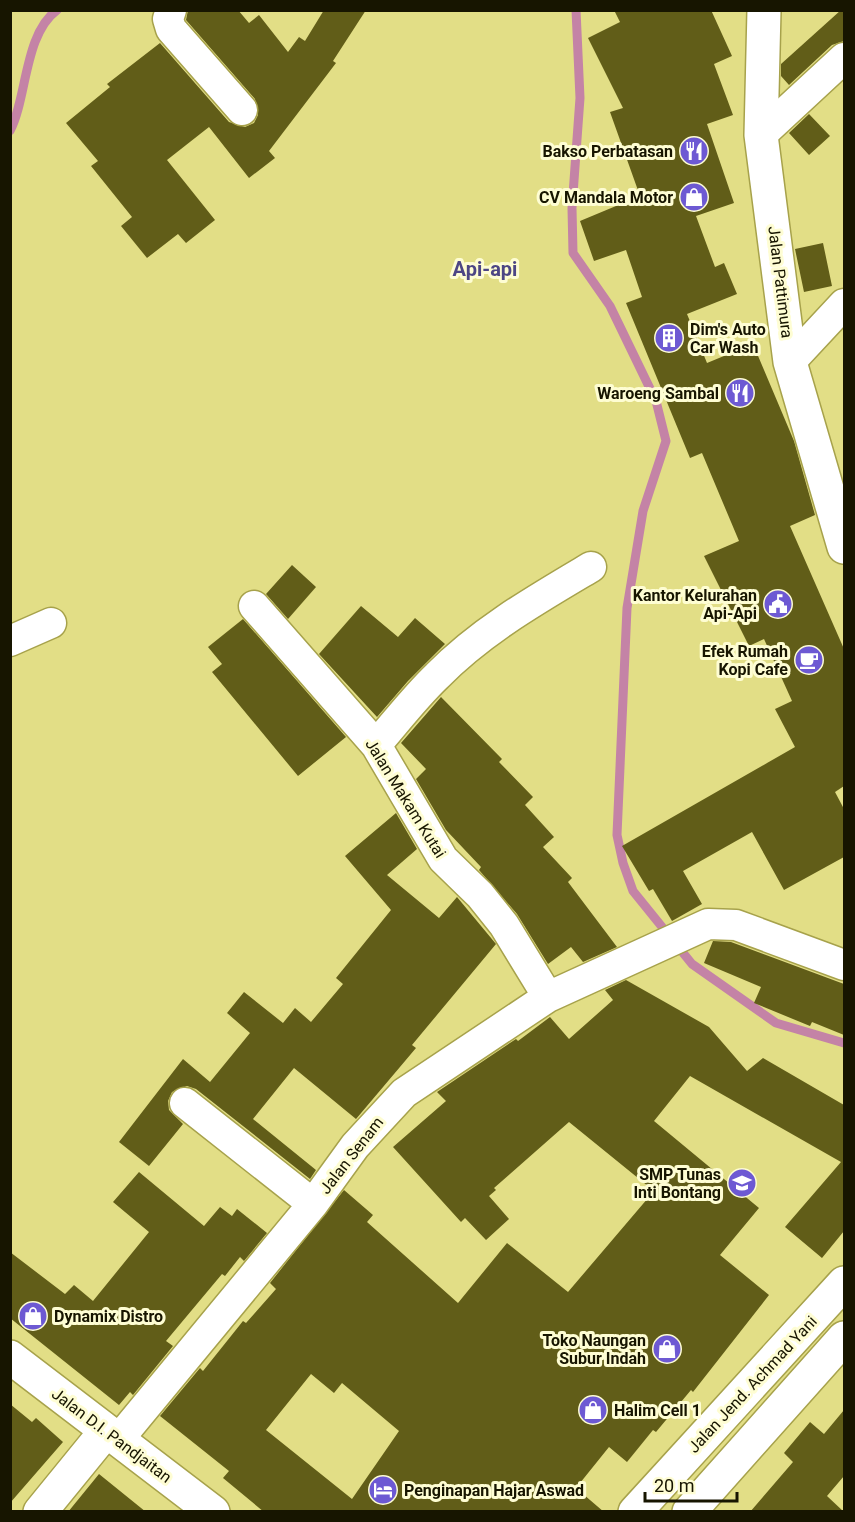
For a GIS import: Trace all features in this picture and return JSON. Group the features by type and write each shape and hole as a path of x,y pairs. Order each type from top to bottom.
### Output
{"street":[{"path":"171,10 168,19 171,29 242,110"},
{"name":"Jalan Pattimura","path":"764,10 761,135 790,362 837,484 844,547"},
{"path":"761,135 844,58"},
{"path":"790,362 844,304"},
{"path":"376,745 437,676 480,639 526,606 591,567"},
{"name":"Jalan Makam Kutai","path":"254,606 376,745 443,859 480,895 504,926 548,997"},
{"path":"10,641 51,623"},
{"name":"Jalan Senam","path":"112,1435 312,1204 355,1146 404,1093 548,997 708,924 736,925 844,965"},
{"path":"185,1103 312,1204"},
{"name":"Jalan Jend. Achmad Yani","path":"634,1512 844,1284"},
{"path":"689,1512 844,1338"},
{"name":"Jalan D.I. Pandjaitan","path":"10,1357 213,1512"},
{"path":"40,1512 112,1435"}],"building":[{"path":"188,10 238,10 249,23 259,15 288,52 299,37 305,41 324,10 366,10 333,61 336,63 269,151 275,158 249,178 209,127 167,160 215,220 186,243 178,234 147,258 121,226 132,217 91,166 98,161 66,123 110,87 107,84 160,43 229,122 245,127 254,123 258,115 255,99 186,20"},
{"path":"614,10 711,10 732,56 714,64 733,115 707,124 734,203 696,216 715,267 724,263 737,294 687,314 707,363 753,344 794,441 815,515 790,526 844,649 844,786 835,792 844,809 844,857 784,890 752,832 683,871 702,904 672,921 653,889 649,891 622,846 795,747 775,709 792,701 764,639 749,646 704,556 739,541 702,453 690,458 626,303 642,297 626,250 594,261 580,221 640,196 610,112 623,108 588,38 620,22"},
{"path":"841,10 844,10 844,41 832,45 789,85 781,76 781,64"},
{"path":"809,114 830,136 809,155 789,133"},
{"path":"823,243 832,286 804,292 795,249"},
{"path":"292,565 316,587 288,619 266,594"},
{"path":"361,606 398,637 415,618 445,644 408,681 377,717 319,654"},
{"path":"243,619 346,737 298,776 212,672 222,664 208,647"},
{"path":"441,697 502,759 499,762 533,797 525,805 554,837 543,847 572,878 568,882 617,947 583,962 571,947 548,964 517,914 479,870 481,867 446,830 416,779 426,769 401,743"},
{"path":"396,813 417,849 387,875 439,918 457,897 496,944 412,1045 416,1048 356,1119 294,1068 253,1119 316,1170 310,1179 196,1089 187,1086 172,1092 168,1101 169,1110 183,1124 149,1166 119,1142 183,1059 210,1082 250,1033 227,1013 244,992 283,1023 295,1008 311,1022 343,984 336,978 391,910 345,856"},
{"path":"713,941 731,942 844,984 844,1035 812,1022 810,1026 754,1003 761,987 704,963"},
{"path":"626,980 709,1027 747,1071 763,1058 844,1105 844,1231 822,1258 785,1227 841,1162 690,1076 654,1121 759,1208 720,1255 769,1295 693,1392 691,1390 656,1432 653,1430 627,1462 609,1447 576,1488 604,1512 264,1512 223,1478 229,1471 160,1416 200,1368 203,1371 243,1321 246,1323 276,1289 270,1283 344,1190 373,1215 367,1222 458,1303 507,1243 568,1292 654,1191 569,1122 494,1188 496,1190 489,1196 509,1219 486,1240 465,1218 461,1222 393,1147 446,1101 437,1092 516,1039 518,1041 550,1017 569,1039 613,1000 605,990","holes":["311,1374 334,1393 342,1383 399,1431 352,1499 266,1430"]},
{"path":"139,1172 204,1226 220,1207 232,1216 237,1209 267,1233 244,1261 240,1257 225,1276 222,1274 166,1341 173,1346 133,1395 130,1392 119,1405 10,1318 10,1252 65,1294 74,1285 93,1301 149,1232 113,1202"},
{"path":"10,1404 32,1422 36,1418 63,1442 10,1503"},
{"path":"844,1410 844,1476 827,1496 844,1512 750,1512 793,1462 784,1453 810,1422 824,1434"},
{"path":"99,1474 146,1512 68,1512"}],"waterway":[{"path":"10,131 16,118 32,50 46,21 57,10"},
{"path":"576,10 580,98 572,208 573,253 610,306 656,401 666,441 643,511 627,608 617,835 623,863 633,891 692,964 776,1023 844,1043"}],"place":[{"name":"Bakso Perbatasan","path":"694,151"},
{"name":"CV Mandala Motor","path":"694,197"},
{"name":"Dim's Auto Car Wash","path":"669,338"},
{"name":"Waroeng Sambal","path":"740,393"},
{"name":"Kantor Kelurahan Api-Api","path":"778,604"},
{"name":"Efek Rumah Kopi Cafe","path":"809,660"},
{"name":"SMP Tunas Inti Bontang","path":"742,1183"},
{"name":"Dynamix Distro","path":"33,1316"},
{"name":"Toko Naungan Subur Indah","path":"667,1349"},
{"name":"Halim Cell 1","path":"593,1410"},
{"name":"Penginapan Hajar Aswad","path":"383,1490"}],"district":[{"name":"Api-api","path":"485,269"}]}
